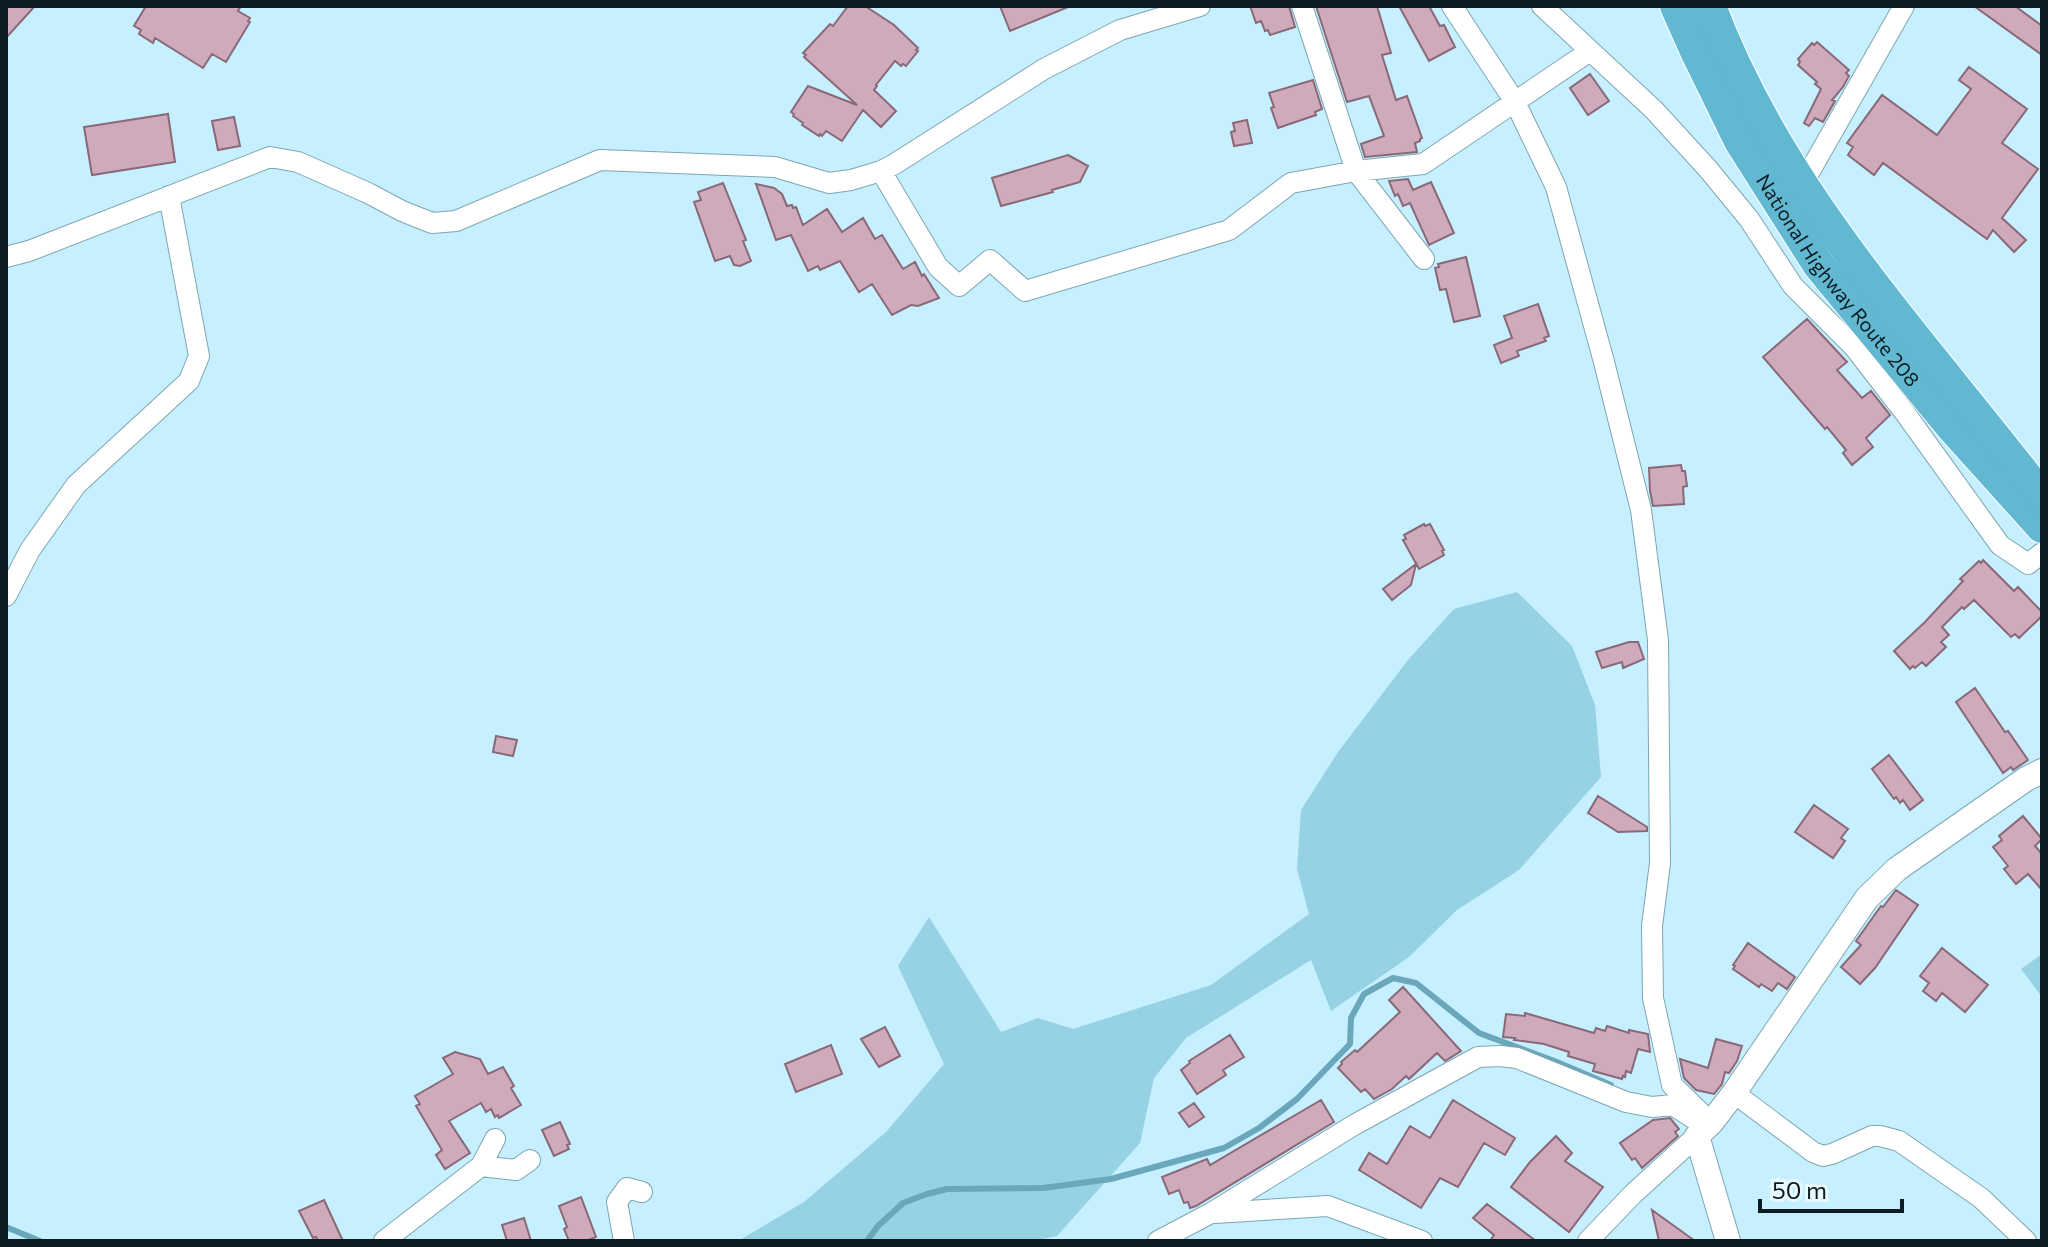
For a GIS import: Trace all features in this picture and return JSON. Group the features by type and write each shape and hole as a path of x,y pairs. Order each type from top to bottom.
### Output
{"highway":[{"name":"National Highway Route 208","path":"1676,6 1740,141 1818,264 1952,427 2042,527"},
{"name":"National Highway Route 208","path":"1710,6 1722,38 1764,124 1802,185 1844,246 2042,497"}],"street":[{"path":"6,257 29,251 270,157 298,162 432,223 456,221 600,160 775,167 829,183 851,180 893,165 1044,69 1120,30 1200,6"},
{"path":"1302,6 1356,171 1424,259"},
{"path":"1452,6 1515,102 1556,187 1641,510 1658,640 1660,863 1652,926 1653,998 1672,1085 1706,1127"},
{"path":"1542,6 1654,110 1708,169 1749,219 1793,286 1854,347 2000,545 2028,564 2042,553"},
{"path":"1802,185 1904,6"},
{"path":"881,171 938,267 959,286 990,260 1025,291 1229,230 1291,183 1356,171 1423,164 1590,51"},
{"path":"6,596 30,550 76,485 189,381 199,356 169,196"},
{"path":"1793,286 1818,264"},
{"path":"1728,1241 1697,1136 1734,1093 1867,898 1897,869 2042,771"},
{"path":"1158,1241 1211,1213 1354,1125 1478,1057 1517,1058 1626,1102 1652,1107 1673,1105 1706,1127"},
{"path":"1734,1093 1813,1152 1823,1156 1872,1136 1899,1141 1981,1198 2026,1241"},
{"path":"1588,1241 1633,1194 1706,1127"},
{"path":"384,1241 443,1187 481,1166 495,1139"},
{"path":"481,1166 516,1170 530,1160"},
{"path":"624,1241 617,1202 627,1188 642,1192"},
{"path":"1211,1213 1328,1206 1422,1241"}],"shaded area":[{"path":"1517,592 1572,646 1595,705 1601,777 1519,870 1457,910 1409,957 1331,1011 1311,960 1186,1038 1154,1078 1140,1143 1057,1236 1033,1241 738,1241 804,1202 886,1132 944,1064 898,966 929,917 1001,1032 1038,1018 1073,1029 1211,985 1309,914 1297,869 1301,810 1338,752 1408,660 1454,609"},
{"path":"2042,954 2042,997 2021,969"}],"building":[{"path":"6,6 35,6 6,38"},
{"path":"146,6 241,6 238,11 250,18 250,22 226,62 212,54 203,68 155,38 153,43 139,34 141,30 134,26"},
{"path":"848,6 865,6 894,25 918,51 906,66 895,61 874,90 896,111 881,127 863,110 842,141 826,131 819,136 802,125 791,112 808,86 857,105 803,53 830,24 833,26"},
{"path":"1000,6 1068,6 1068,7 1010,31"},
{"path":"1250,6 1289,6 1295,27 1270,35 1261,21 1256,23"},
{"path":"1316,6 1377,6 1391,53 1382,55 1396,100 1407,96 1422,138 1415,143 1417,152 1365,157 1361,144 1384,136 1369,96 1347,102"},
{"path":"1399,6 1429,6 1440,26 1444,25 1455,47 1429,61"},
{"path":"1974,6 2015,6 2042,26 2042,55"},
{"path":"1817,42 1849,70 1846,73 1849,76 1832,100 1835,101 1823,122 1815,118 1809,126 1804,123 1821,89 1798,65 1798,59 1812,43"},
{"path":"1969,67 2027,109 2002,143 2038,169 2002,218 2026,240 2014,252 1993,230 1987,239 1883,163 1874,175 1848,155 1853,147 1847,143 1882,95 1937,135 1971,89 1959,80"},
{"path":"1590,74 1609,101 1588,115 1570,88"},
{"path":"1313,80 1322,109 1315,112 1316,115 1278,128 1269,93"},
{"path":"168,114 175,162 92,175 84,127"},
{"path":"234,117 240,146 218,150 212,121"},
{"path":"1247,120 1252,143 1234,146 1233,123"},
{"path":"1068,155 1088,166 1080,182 1001,206 992,178"},
{"path":"1408,179 1413,190 1431,182 1454,233 1429,245 1410,203 1403,206 1389,181"},
{"path":"723,183 751,261 740,266 734,265 730,256 715,261 694,202 701,200 698,192"},
{"path":"756,184 774,188 782,194 787,206 796,207 803,225 827,209 842,232 863,218 875,239 882,235 903,269 915,262 939,298 918,306 911,305 892,315 872,284 859,292 840,261 820,270 818,266 808,271 791,235 776,240"},
{"path":"1466,257 1480,316 1454,322 1446,289 1440,290 1435,268 1439,267 1438,264"},
{"path":"1538,304 1549,336 1544,338 1546,341 1517,351 1519,356 1501,363 1494,345 1512,338 1504,316"},
{"path":"1807,319 1847,362 1837,370 1862,398 1871,391 1890,415 1866,438 1873,447 1852,465 1843,453 1846,450 1763,357"},
{"path":"1681,465 1687,486 1683,487 1684,504 1653,506 1649,468"},
{"path":"1430,524 1444,555 1419,569 1403,540 1406,539 1404,535"},
{"path":"1983,560 2014,591 2018,587 2042,612 2042,616 2019,638 2015,634 2011,637 1974,600 1942,627 1949,635 1941,642 1946,647 1926,666 1922,662 1910,669 1894,651 1963,581 1960,579"},
{"path":"1416,564 1411,585 1392,600 1383,589"},
{"path":"1638,642 1644,659 1623,668 1622,662 1602,668 1596,652"},
{"path":"1975,688 2028,760 2013,770 2011,767 2003,773 1956,702"},
{"path":"496,736 517,740 513,756 493,752"},
{"path":"1889,755 1923,800 1910,810 1903,800 1900,803 1896,797 1894,799 1872,769"},
{"path":"1598,796 1647,827 1647,831 1618,832 1588,813"},
{"path":"1814,805 1848,829 1841,838 1845,841 1833,858 1795,832"},
{"path":"2023,816 2042,839 2035,846 2042,854 2042,890 2028,874 2016,884 2004,869 2008,866 1993,847 2002,840 1999,836"},
{"path":"1896,890 1918,905 1875,968 1860,984 1841,967 1861,945 1856,941"},
{"path":"1748,943 1795,977 1787,989 1778,983 1772,991 1761,984 1759,987 1733,969"},
{"path":"1942,948 1988,985 1965,1012 1942,993 1936,1001 1923,991 1929,983 1920,976"},
{"path":"1403,987 1461,1051 1445,1061 1437,1053 1409,1079 1406,1076 1374,1099 1365,1089 1361,1092 1338,1068 1341,1062 1355,1050 1357,1052 1400,1012 1389,1000"},
{"path":"1525,1013 1594,1033 1596,1028 1605,1031 1607,1026 1629,1033 1629,1030 1648,1034 1650,1052 1638,1049 1631,1073 1626,1071 1622,1079 1593,1071 1595,1064 1568,1056 1569,1052 1503,1037 1506,1014 1525,1016"},
{"path":"885,1027 900,1056 879,1067 861,1039"},
{"path":"1230,1035 1244,1057 1223,1070 1226,1075 1197,1094 1181,1070 1189,1061"},
{"path":"1716,1039 1742,1046 1737,1061 1729,1073 1725,1072 1722,1084 1714,1094 1696,1090 1684,1078 1680,1059 1708,1068"},
{"path":"831,1045 842,1074 796,1092 785,1064"},
{"path":"455,1052 480,1059 488,1074 503,1067 521,1105 499,1118 491,1109 486,1112 481,1103 449,1121 470,1153 445,1169 436,1155 442,1150 416,1106 420,1104 415,1096 453,1074 443,1058"},
{"path":"1321,1100 1334,1122 1196,1206 1190,1208 1188,1202 1184,1203 1179,1190 1169,1194 1162,1177 1207,1159 1210,1165"},
{"path":"1453,1100 1515,1138 1505,1155 1484,1143 1458,1187 1440,1178 1421,1208 1359,1170 1369,1153 1387,1164 1410,1126 1430,1138"},
{"path":"1194,1103 1204,1117 1189,1127 1179,1113"},
{"path":"1670,1118 1679,1129 1675,1132 1678,1136 1642,1168 1620,1143 1653,1120"},
{"path":"560,1122 570,1144 567,1145 569,1149 554,1156 542,1130"},
{"path":"1556,1136 1572,1153 1565,1161 1603,1187 1569,1232 1511,1187"},
{"path":"581,1197 596,1237 586,1241 569,1241 559,1206"},
{"path":"324,1200 343,1241 318,1241 316,1237 313,1238 299,1211"},
{"path":"1487,1204 1536,1241 1490,1241 1494,1235 1473,1218"},
{"path":"1652,1210 1695,1241 1659,1241"},
{"path":"524,1218 531,1241 507,1241 502,1225"}],"waterway":[{"path":"867,1241 903,1203 927,1194 947,1189 1043,1188 1111,1179 1224,1148 1259,1128 1297,1099 1350,1044 1351,1018 1364,994 1393,978 1416,983 1479,1033 1611,1085"},
{"path":"6,1227 40,1241"}]}
